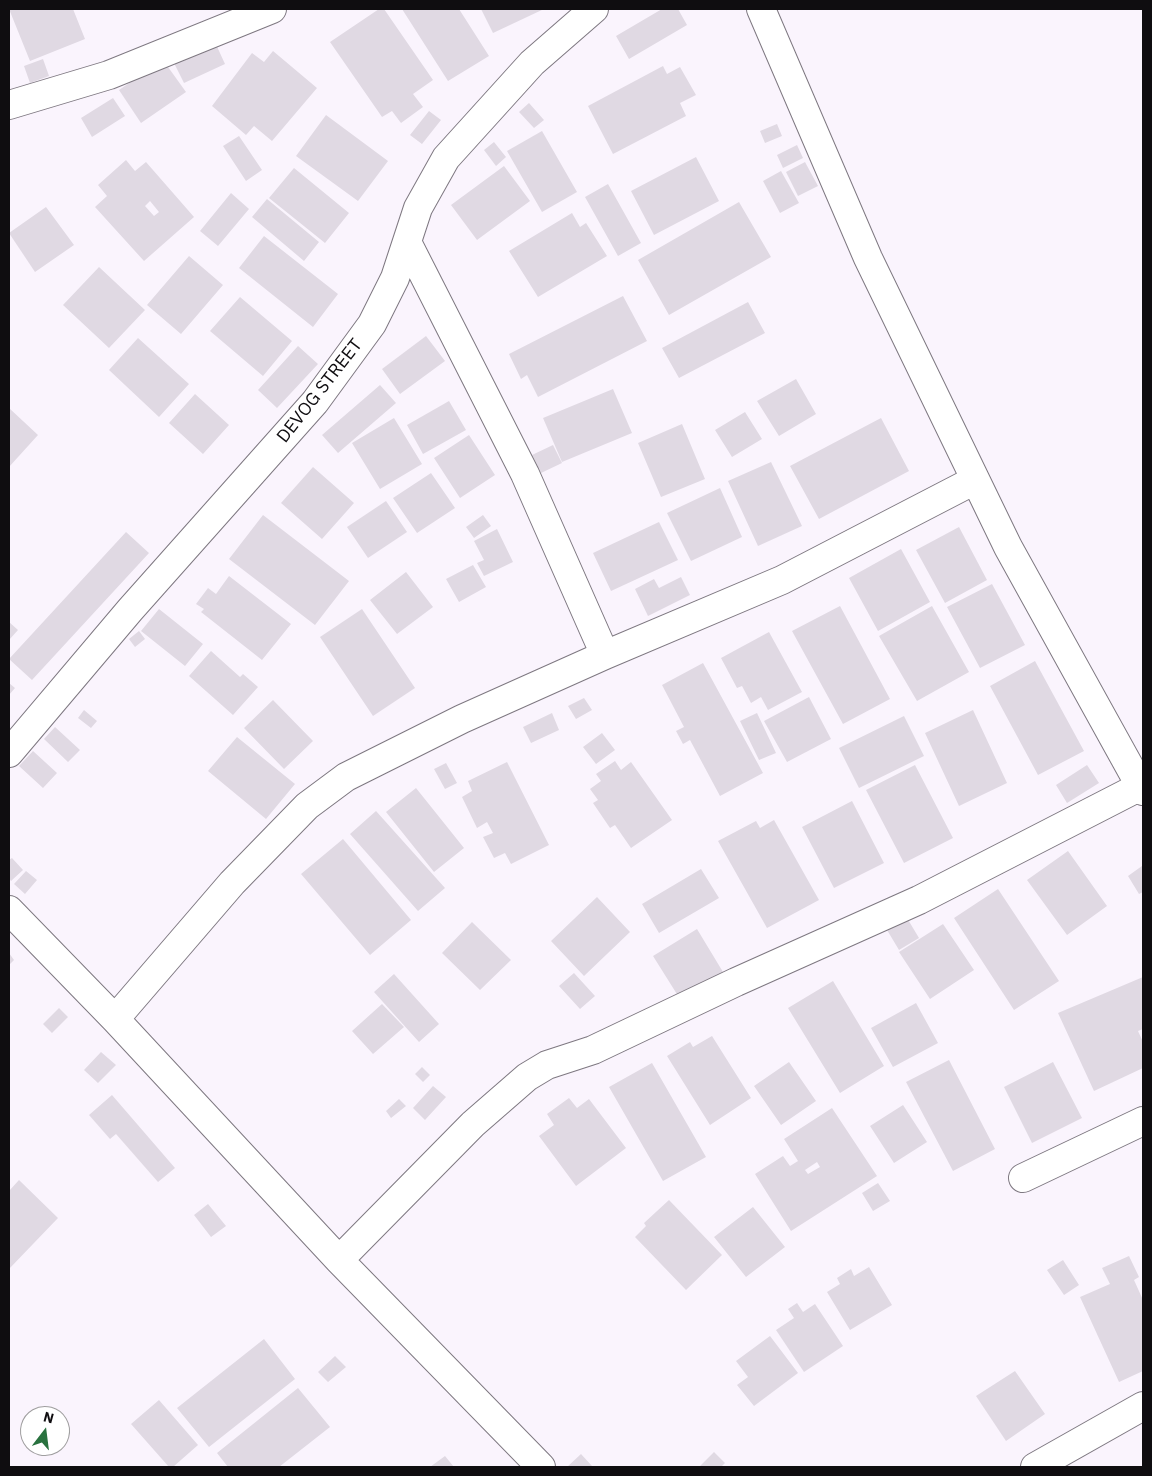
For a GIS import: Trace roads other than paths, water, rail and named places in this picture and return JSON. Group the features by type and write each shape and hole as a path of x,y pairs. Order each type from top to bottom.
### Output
{"street":[{"path":"9,105 109,75 272,9"},
{"name":"DEVOG STREET","path":"9,753 130,610 315,402 372,324 395,278 418,208 446,158 532,63 594,9"},
{"path":"339,1260 473,1124 527,1077 547,1065 593,1050 736,982 919,900 1142,789 1008,547 975,480 868,258 761,9"},
{"path":"407,242 525,474 605,655"},
{"path":"116,1019 232,883 306,806 354,773 462,718 782,580 975,480"},
{"path":"9,910 116,1019 339,1260 541,1467"},
{"path":"1023,1178 1143,1120"},
{"path":"1035,1467 1143,1406"}]}
